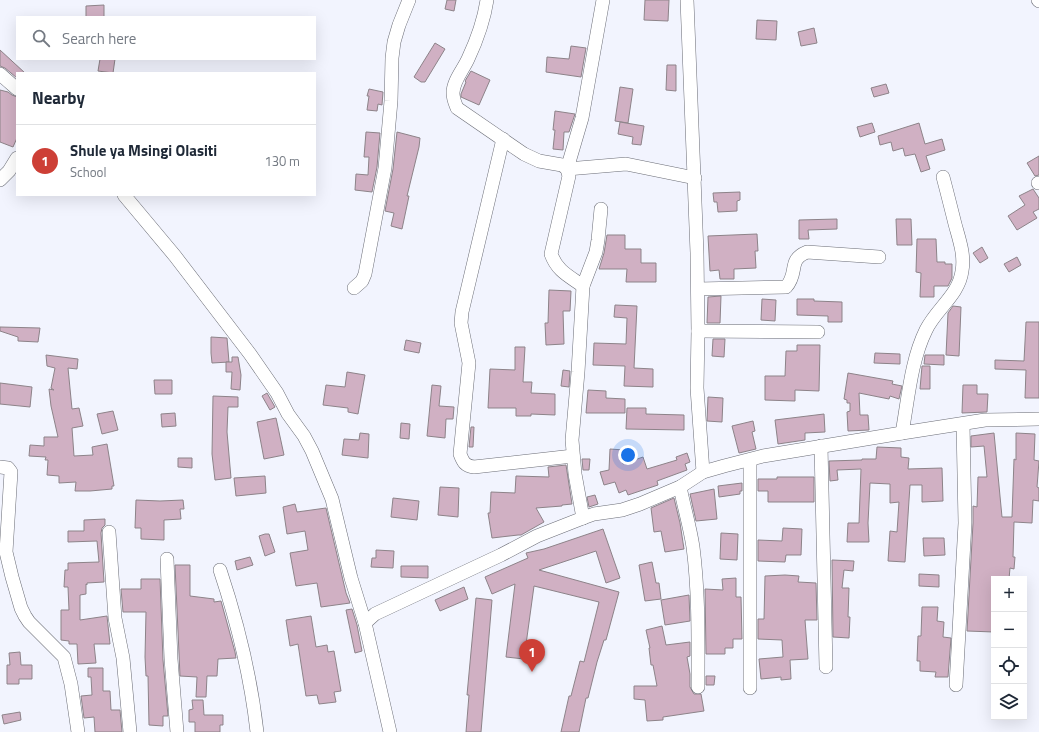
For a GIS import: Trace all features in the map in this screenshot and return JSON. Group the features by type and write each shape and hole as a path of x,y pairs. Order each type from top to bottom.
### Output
{"street":[{"path":"354,288 362,281 366,274 385,168 391,101 394,42 409,0"},
{"path":"486,0 480,29 468,58 454,85 454,101 457,108 532,159 562,165 567,169 626,164 695,178"},
{"path":"583,286 558,269 551,254 569,176 567,169 582,118 597,37 602,0"},
{"path":"687,0 695,178 698,289 697,388 703,472"},
{"path":"0,74 16,88"},
{"path":"503,139 462,312 461,324 469,363 460,454 462,461 467,466 474,467 573,456"},
{"path":"0,180 9,171 16,160"},
{"path":"902,433 914,364 919,346 932,318 956,291 962,272 963,259 960,242 943,177"},
{"path":"125,196 175,256 250,354 277,393 288,414 304,436 324,478 332,500 351,578 365,623 390,732"},
{"path":"583,518 573,456 572,440 583,286 596,252 601,209"},
{"path":"698,289 786,287 792,281 795,260 799,255 807,252 879,257"},
{"path":"698,331 818,332"},
{"path":"365,623 375,614 501,555 537,536 594,514 622,510 640,504 680,487 703,472 763,456 902,433 985,420 1039,419"},
{"path":"956,685 965,523 963,424"},
{"path":"821,446 826,668"},
{"path":"750,460 750,688"},
{"path":"0,467 8,468 11,472 6,552 21,608 29,622 64,657 71,684 78,732"},
{"path":"680,487 693,546 698,636 698,688"},
{"path":"109,532 115,618 122,658 130,732"},
{"path":"167,559 171,659 177,732"},
{"path":"220,570 229,598 245,663 255,709 257,732"}],"building":[{"path":"447,0 456,0 454,11 445,9"},
{"path":"645,0 669,0 668,21 644,20"},
{"path":"104,5 104,16 86,16 86,6"},
{"path":"757,20 777,21 776,40 756,39"},
{"path":"814,28 817,43 801,46 798,32"},
{"path":"435,43 445,49 425,82 421,82 414,77"},
{"path":"571,46 586,48 581,77 546,72 547,57 569,59"},
{"path":"0,50 24,72 16,72 16,77 5,68 0,66"},
{"path":"100,60 115,60 113,72 98,71"},
{"path":"667,65 676,65 676,91 666,90"},
{"path":"471,71 490,80 479,105 461,97 466,82 465,81"},
{"path":"886,84 889,93 874,97 871,88"},
{"path":"620,87 633,89 628,123 615,121"},
{"path":"369,89 383,92 382,105 378,104 377,111 367,110 369,96 367,96"},
{"path":"0,90 8,92 16,97 16,140 13,147 0,142"},
{"path":"555,111 575,114 569,132 564,132 563,150 553,149"},
{"path":"620,122 644,126 641,145 632,144 633,137 618,134"},
{"path":"872,123 875,132 860,137 857,127"},
{"path":"919,123 925,144 942,139 945,150 926,156 930,169 921,172 915,154 905,156 903,148 893,151 891,142 880,145 878,136"},
{"path":"366,132 380,133 377,167 372,192 355,190 356,174 368,175 369,157 364,157"},
{"path":"397,132 420,138 407,196 409,196 402,229 391,226 394,213 385,211 393,169"},
{"path":"1039,156 1039,175 1035,176 1027,163"},
{"path":"1033,189 1039,198 1039,209 1033,212 1037,218 1017,230 1008,216 1025,205 1019,196"},
{"path":"740,192 740,200 737,201 737,211 718,212 717,202 714,202 713,193"},
{"path":"837,219 837,229 808,230 809,239 799,239 799,220"},
{"path":"896,219 911,219 912,245 897,245"},
{"path":"757,234 758,251 755,251 756,268 734,269 734,279 720,279 719,270 710,271 708,236"},
{"path":"607,235 625,235 625,249 641,249 641,263 656,263 656,282 626,282 627,269 599,269 604,253"},
{"path":"917,239 936,239 937,262 952,264 952,278 948,286 934,286 934,297 920,297 921,273 916,272"},
{"path":"982,247 988,258 980,263 973,253"},
{"path":"1017,257 1021,265 1009,272 1004,264"},
{"path":"549,290 571,291 570,311 563,311 564,344 546,345 545,323 548,323"},
{"path":"721,296 720,323 707,323 708,297"},
{"path":"762,299 776,300 775,321 761,320"},
{"path":"797,299 842,302 842,322 828,322 828,316 797,315"},
{"path":"615,305 637,306 634,368 653,369 653,387 624,386 625,366 593,365 594,343 626,344 627,318 614,317"},
{"path":"953,306 961,307 959,356 946,355 948,313"},
{"path":"1026,322 1039,322 1039,398 1025,398 1026,370 995,369 995,360 1024,361"},
{"path":"0,327 40,328 38,342 18,341 18,337 0,331"},
{"path":"211,337 227,338 229,362 212,363"},
{"path":"713,339 725,339 724,357 712,356"},
{"path":"406,340 421,343 419,353 404,350"},
{"path":"797,345 820,345 819,391 795,390 795,401 765,400 765,376 785,376 786,351 797,351"},
{"path":"515,347 525,347 523,382 532,382 531,393 555,394 555,415 531,414 531,416 516,416 516,408 488,408 490,369 515,370"},
{"path":"875,353 900,354 900,364 874,363"},
{"path":"46,355 78,359 77,369 68,368 72,409 79,408 83,426 72,428 74,456 93,455 92,447 107,444 114,486 112,486 112,489 75,491 76,482 59,483 59,476 47,475 48,460 45,460 46,457 29,456 30,445 44,446 44,437 58,437 49,389 54,390 51,388 55,368 47,366"},
{"path":"925,355 944,355 944,365 924,364"},
{"path":"232,357 238,357 241,375 240,390 231,389 232,372 226,372 226,362 232,362"},
{"path":"922,366 930,366 930,389 920,389"},
{"path":"563,370 570,371 569,387 561,386"},
{"path":"347,372 365,375 358,414 348,412 348,408 323,405 326,385 345,387"},
{"path":"848,373 893,381 892,384 902,386 899,399 890,396 889,399 859,393 860,415 868,415 869,430 848,431 847,412 850,411 850,403 847,403 847,400 844,399"},
{"path":"154,380 172,380 172,394 155,394"},
{"path":"0,383 32,387 30,407 0,404"},
{"path":"432,385 441,386 439,406 454,407 453,419 446,419 445,438 427,436"},
{"path":"963,385 977,385 977,394 988,394 987,412 962,413"},
{"path":"588,390 606,391 606,398 625,399 625,413 586,413"},
{"path":"267,393 275,407 270,410 262,396"},
{"path":"213,396 238,397 238,407 228,407 227,432 231,478 215,480 212,454"},
{"path":"708,397 723,398 722,422 707,421"},
{"path":"627,408 646,408 646,414 684,415 684,430 626,429"},
{"path":"113,411 118,430 102,434 97,414"},
{"path":"175,413 176,426 162,427 161,414"},
{"path":"824,414 825,432 805,433 805,440 778,444 775,420"},
{"path":"276,418 284,455 264,459 257,422"},
{"path":"753,421 755,431 752,432 756,449 739,453 732,426"},
{"path":"401,423 410,424 409,439 400,438"},
{"path":"471,427 474,427 473,447 469,447"},
{"path":"360,433 369,434 368,458 342,455 344,439 359,440"},
{"path":"994,433 1002,517 1012,517 1014,459 1016,460 1016,433 1035,434 1034,460 1039,461 1037,487 1039,488 1039,501 1033,500 1032,523 1014,522 1014,569 1010,568 1009,576 991,576 991,632 967,631 973,506 977,507 978,477 987,477 984,446 971,447 971,436"},
{"path":"877,447 901,448 901,457 909,458 908,469 942,468 943,501 922,502 922,485 910,485 905,562 888,561 890,531 897,532 899,502 890,503 890,484 870,483 868,523 869,542 847,542 848,523 859,523 861,469 837,470 838,480 830,481 829,461 876,459"},
{"path":"610,449 624,450 623,464 643,457 647,469 677,460 676,457 687,453 690,462 685,464 687,470 657,481 658,485 628,495 626,490 619,493 615,482 604,485 600,472 609,470"},
{"path":"178,458 192,458 192,468 178,467"},
{"path":"582,459 590,459 589,470 583,470"},
{"path":"566,465 572,504 536,508 544,522 521,535 492,538 488,513 490,513 491,492 515,493 516,476 549,477 548,467"},
{"path":"265,476 266,493 236,496 234,478"},
{"path":"777,477 814,477 814,502 768,502 768,491 758,491 758,479 777,479"},
{"path":"742,483 742,491 740,491 740,494 719,497 718,486"},
{"path":"440,487 459,488 458,517 438,515"},
{"path":"714,489 717,519 696,521 690,494"},
{"path":"595,495 598,504 589,507 587,497"},
{"path":"393,498 419,501 417,520 391,517"},
{"path":"674,498 684,549 665,552 661,531 654,532 651,508"},
{"path":"136,500 183,500 184,509 180,509 181,519 164,520 164,540 141,539 141,528 135,528"},
{"path":"295,504 297,512 326,508 346,593 350,603 321,607 317,583 296,586 290,553 308,550 305,531 287,534 283,507"},
{"path":"105,519 105,525 102,528 101,533 104,582 86,584 86,594 80,595 80,620 107,616 110,644 94,644 96,663 78,664 77,644 69,644 69,641 61,640 61,610 69,610 68,587 64,587 65,570 68,570 68,563 99,562 97,541 68,542 68,531 84,531 84,520"},
{"path":"783,528 802,529 801,555 786,555 785,562 758,561 758,540 782,541"},
{"path":"603,529 620,578 606,583 596,551 539,570 619,592 606,640 604,640 597,662 588,698 586,698 579,732 561,732 569,696 571,696 580,661 584,662 599,602 534,586 524,659 506,657 515,584 492,594 485,577 528,558 526,553 544,549"},
{"path":"721,533 738,534 737,560 720,559"},
{"path":"269,534 275,552 265,556 259,536"},
{"path":"923,538 944,538 945,555 924,556"},
{"path":"376,550 394,551 393,568 371,567 372,558 376,558"},
{"path":"250,557 253,565 237,570 235,561"},
{"path":"832,560 854,561 853,571 844,570 842,588 849,588 849,638 833,637"},
{"path":"652,562 656,583 659,583 661,599 645,601 639,565"},
{"path":"175,565 190,565 190,596 214,599 214,602 221,601 235,652 236,658 218,659 217,676 207,676 206,697 196,697 197,677 180,676"},
{"path":"401,566 428,566 428,578 401,577"},
{"path":"919,574 939,575 939,587 919,586"},
{"path":"765,576 799,576 798,582 816,583 817,620 805,620 808,659 790,660 791,679 781,680 781,677 761,679 759,659 783,657 782,640 758,639 758,619 764,619"},
{"path":"736,578 736,597 741,597 742,639 733,639 733,648 725,648 725,654 706,654 705,589 723,590 722,579"},
{"path":"141,579 160,579 163,660 168,716 163,716 163,726 149,725 148,676 146,676 145,657 146,612 123,612 121,589 141,589"},
{"path":"464,587 468,599 440,611 435,600"},
{"path":"689,595 690,621 665,625 661,600"},
{"path":"476,598 492,600 481,732 466,732 469,695 467,695"},
{"path":"922,607 938,607 937,621 944,622 943,637 951,638 948,677 935,677 936,672 920,671 920,661 917,661 918,636 921,636"},
{"path":"352,609 362,651 355,653 346,610"},
{"path":"311,616 316,647 327,645 328,652 334,651 341,691 334,692 336,702 319,704 317,695 306,696 298,644 290,646 286,620"},
{"path":"662,626 666,645 690,642 690,656 687,657 690,674 690,687 694,694 701,694 704,711 663,717 663,720 647,721 645,700 634,699 634,686 657,686 653,665 651,665 650,648 646,630"},
{"path":"20,652 21,665 32,665 32,679 19,679 19,684 7,684 7,665 10,665 9,653"},
{"path":"88,668 103,668 103,691 110,691 111,710 120,710 122,732 95,732 94,717 84,718 81,696 92,695 91,677 88,677"},
{"path":"706,676 715,676 714,685 706,685"},
{"path":"192,700 203,700 204,715 223,715 223,725 220,725 220,732 195,732 195,722 189,722 189,710 193,709"},
{"path":"20,712 21,720 4,724 2,715"}],"place":[{"name":"Shule ya Msingi Olasiti","path":"532,672"}]}
